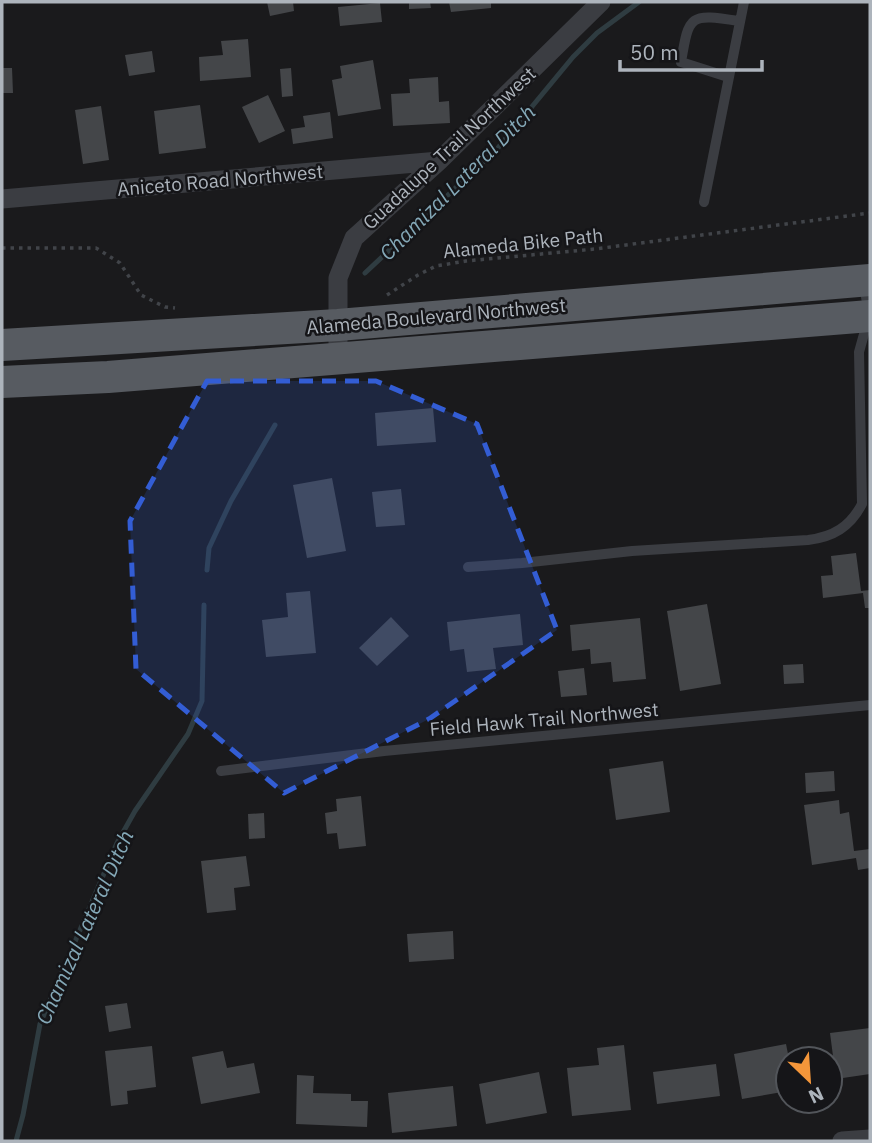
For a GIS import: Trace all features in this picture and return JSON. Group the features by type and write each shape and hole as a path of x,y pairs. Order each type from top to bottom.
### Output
{"main road":[{"name":"Alameda Boulevard Northwest","path":"2,345 338,325 867,280"},
{"name":"Alameda Boulevard Northwest","path":"2,382 108,377 869,316"}],"street":[{"name":"Guadalupe Trail Northwest","path":"338,358 338,278 354,238 439,161 601,2"},
{"name":"Aniceto Road Northwest","path":"2,199 439,161"},
{"path":"842,1141 870,1139"}],"lane":[{"path":"704,202 744,2"},
{"path":"728,77 681,62 687,26 697,18 713,17 739,21"},
{"path":"468,566 632,551 808,540 826,537 837,531 855,518 862,503 859,352 869,316 867,280"},
{"name":"Field Hawk Trail Northwest","path":"221,771 384,751 870,705"}],"path":[{"name":"Alameda Bike Path","path":"387,295 436,266 594,249 870,213"},
{"path":"2,248 96,248 120,263 141,295 165,307 179,308"}],"highlighted area":[{"path":"207,381 376,381 477,424 557,630 429,719 284,793 136,669 130,521"}],"building":[{"path":"267,2 293,2 294,11 270,16"},
{"path":"409,2 430,2 431,8 409,9"},
{"path":"449,2 491,2 491,8 451,12"},
{"path":"380,3 382,22 340,26 338,7"},
{"path":"248,39 251,77 200,81 199,57 223,55 221,41"},
{"path":"152,51 155,72 129,76 125,55"},
{"path":"373,60 381,109 338,116 332,80 342,78 340,66"},
{"path":"2,68 12,68 13,93 2,93"},
{"path":"291,68 293,96 282,97 280,69"},
{"path":"438,77 439,102 449,101 450,123 393,126 391,94 410,93 409,79"},
{"path":"268,95 285,131 259,143 242,107"},
{"path":"200,105 206,148 159,154 154,111"},
{"path":"101,106 109,160 83,164 75,110"},
{"path":"330,112 333,138 293,144 291,129 305,127 303,116"},
{"path":"433,408 436,442 377,446 375,413"},
{"path":"332,478 346,551 307,558 293,485"},
{"path":"401,489 405,525 376,527 372,492"},
{"path":"856,553 861,591 870,590 870,608 865,608 863,593 823,598 821,576 833,575 831,556"},
{"path":"310,591 316,653 266,657 262,620 288,617 286,593"},
{"path":"707,604 721,684 680,691 667,611"},
{"path":"520,614 523,645 493,648 496,669 467,672 464,649 450,651 447,622"},
{"path":"391,617 409,636 377,666 359,648"},
{"path":"640,618 646,679 613,682 611,662 591,664 590,649 572,651 570,625"},
{"path":"803,664 804,683 784,684 783,665"},
{"path":"584,668 587,695 561,697 558,671"},
{"path":"663,761 670,812 616,820 609,769"},
{"path":"834,771 835,791 806,793 805,773"},
{"path":"361,796 366,846 339,849 337,833 327,834 325,813 337,811 336,799"},
{"path":"839,800 840,814 849,812 854,851 870,849 870,868 858,870 856,858 812,865 804,805"},
{"path":"264,813 265,838 249,839 248,814"},
{"path":"246,856 250,886 234,888 236,910 207,913 201,861"},
{"path":"453,931 454,959 409,962 407,934"},
{"path":"127,1003 131,1028 109,1032 105,1006"},
{"path":"870,1028 870,1074 844,1078 844,1045 832,1045 830,1033"},
{"path":"624,1045 631,1110 572,1116 567,1068 599,1065 597,1048"},
{"path":"152,1046 156,1087 127,1091 128,1104 111,1106 105,1051"},
{"path":"774,1046 774,1093 742,1099 734,1054"},
{"path":"223,1051 227,1068 254,1063 260,1093 201,1104 192,1057"},
{"path":"716,1064 720,1096 657,1104 653,1072"},
{"path":"539,1072 547,1113 486,1124 479,1084"},
{"path":"297,1075 314,1076 313,1093 351,1094 351,1101 368,1101 367,1127 296,1124"},
{"path":"453,1086 457,1126 392,1133 388,1093"}],"waterway":[{"name":"Chamizal Lateral Ditch","path":"365,273 497,149 573,57 597,33 639,2"},
{"name":"Chamizal Lateral Ditch","path":"207,570 209,548 231,501 275,425"},
{"name":"Chamizal Lateral Ditch","path":"16,1141 40,1024 117,843 135,811 188,734 202,701 204,605"}]}
